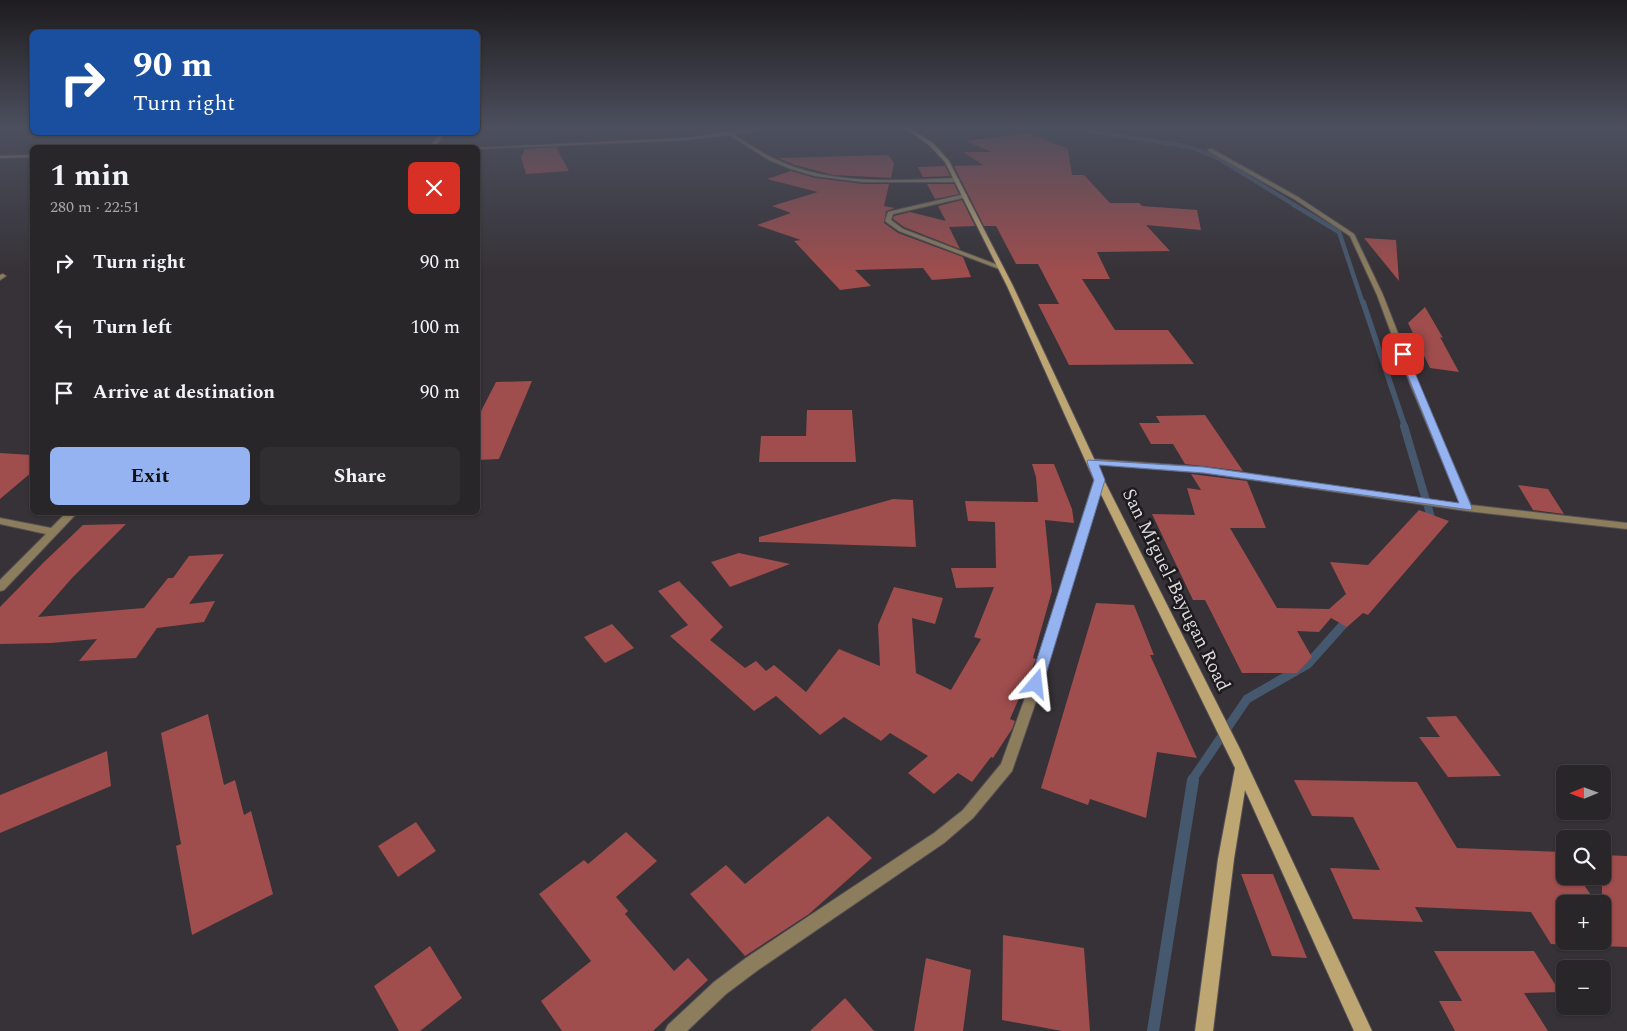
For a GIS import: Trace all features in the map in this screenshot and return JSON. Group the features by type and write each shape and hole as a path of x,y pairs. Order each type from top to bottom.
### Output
{"main road":[{"name":"San Miguel-Bayugan Road","path":"955,176 1001,268 1099,480 1233,749 1363,1031"},
{"path":"1204,1031 1226,859 1242,768"}],"street":[{"path":"835,176 909,182 957,180"},
{"path":"1257,176 1296,198 1352,235 1380,295 1414,384 1467,508"},
{"path":"965,196 890,213 888,221 901,230 1001,268"},
{"path":"1092,462 1204,470 1467,508 1627,526"},
{"path":"674,1031 720,988 752,964 939,838 968,814 1007,767 1036,684 1099,480"},
{"path":"0,587 70,515"},
{"path":"0,521 54,532"}],"building":[{"path":"776,176 809,176 863,184 889,184 884,206 895,208 886,211 884,223 898,233 963,257 971,277 932,280 923,268 855,270 871,286 840,290 794,241 801,240 757,225 791,213 772,206 818,192 767,179"},
{"path":"855,176 891,176 891,178"},
{"path":"959,176 1085,176 1110,203 1139,203 1142,206 1197,210 1201,230 1146,225 1170,251 1097,252 1110,279 1082,279 1115,330 1168,330 1194,364 1069,365 1038,304 1059,304 1038,264 1016,264 996,226 984,226"},
{"path":"927,184 954,184 959,194 935,199"},
{"path":"962,200 975,226 949,227 938,206"},
{"path":"910,212 946,221 960,249 904,227 893,219 894,216"},
{"path":"1364,238 1396,240 1399,281"},
{"path":"1425,307 1443,338 1440,337 1459,372 1430,368 1408,323"},
{"path":"532,381 499,459 480,460 480,413 496,382"},
{"path":"807,410 852,410 856,462 759,462 761,436 806,436"},
{"path":"1205,415 1243,471 1185,464 1173,444 1151,444 1139,423 1160,423 1156,416"},
{"path":"0,453 30,455 30,474 0,499"},
{"path":"1032,464 1054,464 1072,509 1074,523 1045,520 1052,591 1033,658 1036,659 1010,719 1015,721 1012,729 993,758 991,757 972,782 958,773 934,794 908,773 928,756 890,733 881,741 844,717 820,735 776,696 754,711 670,636 688,625 658,591 679,581 723,627 710,640 745,668 756,661 766,671 774,665 806,692 839,649 880,666 878,625 894,587 943,598 935,624 912,618 916,673 951,690 981,639 974,637 994,587 956,588 951,568 996,568 995,522 968,521 965,501 1038,502 1036,477"},
{"path":"1191,474 1247,481 1266,528 1230,528 1277,608 1329,609 1346,594 1330,562 1368,565 1419,510 1449,521 1368,615 1363,613 1347,627 1331,618 1319,632 1297,631 1312,657 1297,673 1242,673 1205,600 1193,600 1152,514 1195,515 1187,488 1201,490"},
{"path":"1518,485 1548,489 1564,514 1533,510"},
{"path":"893,499 913,500 916,547 759,542 759,537"},
{"path":"126,524 72,578 38,617 144,608 168,578 173,578 189,556 224,554 189,604 215,601 204,622 157,628 136,658 79,661 97,639 51,643 0,644 0,607 44,562 83,525"},
{"path":"739,553 790,564 730,587 711,562"},
{"path":"1096,603 1134,605 1154,655 1150,655 1197,758 1157,752 1146,818 1090,799 1088,805 1041,788"},
{"path":"612,624 634,648 605,663 584,637"},
{"path":"208,714 224,785 235,780 244,815 251,811 273,894 192,935 176,846 181,844 161,733"},
{"path":"1456,716 1501,776 1448,777 1419,737 1440,737 1426,717"},
{"path":"107,751 111,786 0,833 0,795"},
{"path":"1294,780 1417,782 1457,848 1556,852 1556,885 1584,885 1591,895 1556,895 1556,944 1551,944 1531,912 1415,907 1423,922 1353,919 1330,868 1380,870 1353,817 1312,816"},
{"path":"828,816 872,858 809,914 745,956 690,894 726,865 745,884"},
{"path":"416,822 436,851 398,877 378,846"},
{"path":"626,832 657,861 616,897 628,911 625,914 674,971 688,958 708,980 653,1031 562,1031 541,1001 591,961 539,894 584,860 588,864"},
{"path":"1611,855 1627,856 1627,947 1611,946 1611,895 1602,895 1602,885 1611,885"},
{"path":"1241,874 1273,874 1307,958 1272,956"},
{"path":"1003,935 1084,948 1090,1031 1062,1031 1002,1020"},
{"path":"430,946 462,998 420,1031 399,1031 374,986"},
{"path":"1434,951 1534,951 1556,986 1556,992 1524,993 1548,1031 1455,1031 1439,1001 1462,1001"},
{"path":"926,958 971,970 963,1031 914,1031"},
{"path":"845,998 874,1031 810,1031"}],"waterway":[{"path":"1247,176 1296,206"},
{"path":"1294,205 1339,232 1363,304"},
{"path":"1363,302 1405,427"},
{"path":"1404,426 1433,524"},
{"path":"1193,782 1194,777 1247,699 1308,664 1349,618"},
{"path":"1153,1031 1193,780"}],"route":[{"path":"1036,684 1099,480 1092,462 1156,465 1204,470 1467,508 1403,354"}]}
